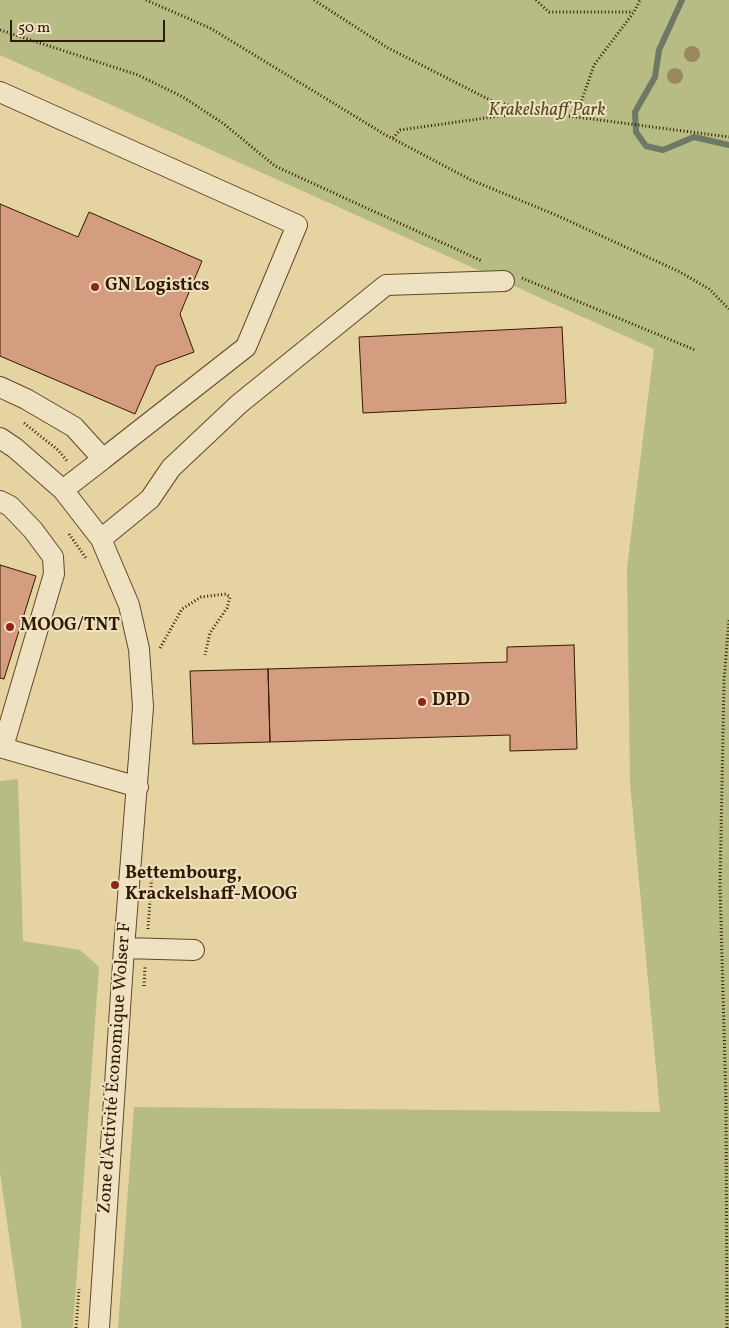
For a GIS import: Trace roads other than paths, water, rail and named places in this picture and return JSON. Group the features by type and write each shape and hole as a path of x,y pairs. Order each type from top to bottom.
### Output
{"lane":[{"path":"0,92 297,225 246,347 63,490"},
{"path":"101,539 150,499 171,468 239,404 386,285 510,278"},
{"path":"0,388 26,400 74,427 103,459"},
{"name":"Zone d'Activité Économique Wolser F","path":"0,438 15,448 63,490 101,539 130,605 139,649 143,708 124,948 99,1328"},
{"path":"0,501 10,506 38,536 53,557 54,574 2,747 138,787"},
{"path":"124,948 194,950"}],"waterway":[{"path":"682,0 659,50 655,77 635,112 636,132 646,146 663,150 694,137 729,145"}],"place":[{"name":"GN Logistics","path":"95,287"},
{"name":"MOOG/TNT","path":"10,627"},
{"name":"DPD","path":"422,702"},
{"name":"Bettembourg, Krackelshaff-MOOG","path":"115,885"}],"park label":[{"name":"Krakelshaff Park","path":"547,112"}]}
